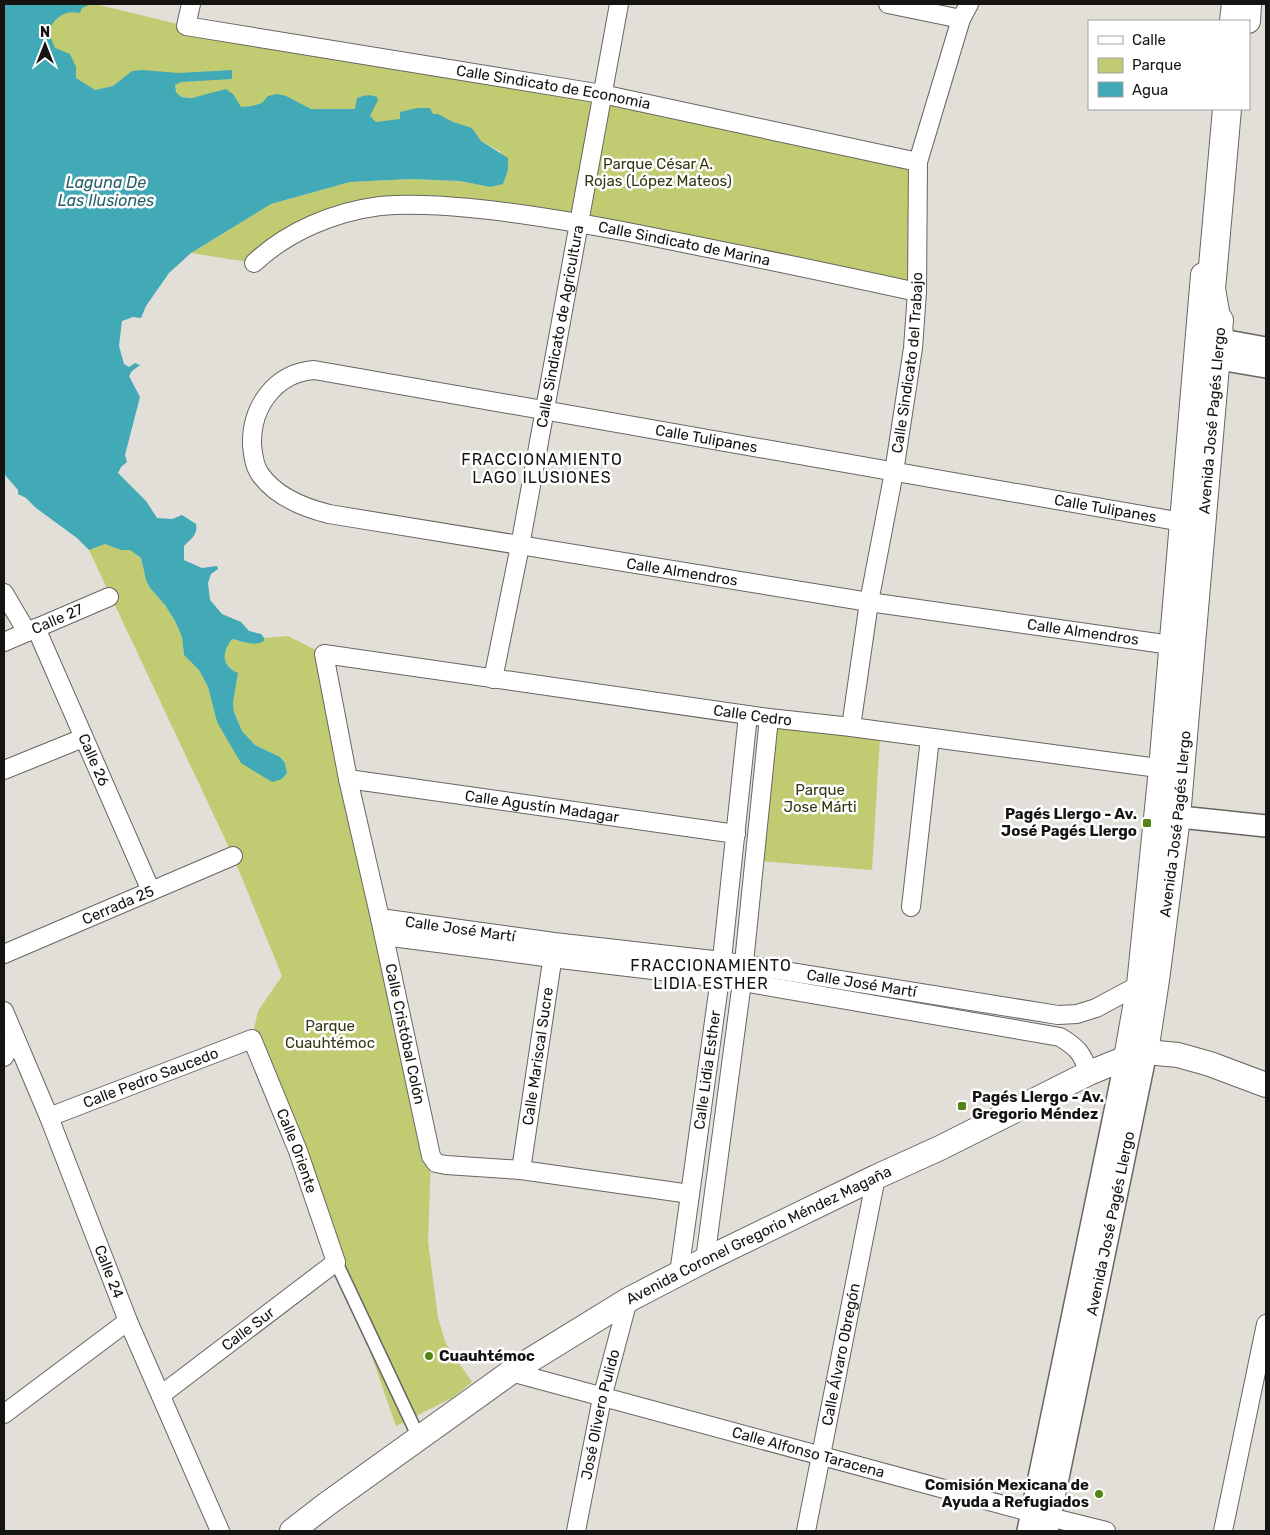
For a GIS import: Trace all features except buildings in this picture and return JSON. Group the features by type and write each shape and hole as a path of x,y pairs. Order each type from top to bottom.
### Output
{"highway":[{"path":"1234,20 1236,4"},
{"path":"1208,347 1210,289 1227,110"}],"main road":[{"path":"1225,20 1226,4"},
{"path":"1248,20 1249,4"},
{"name":"Avenida José Pagés Llergo","path":"1136,1055 1148,983 1167,816 1208,347 1217,110"},
{"name":"Avenida José Pagés Llergo","path":"1171,770 1171,645 1182,522 1240,110"},
{"name":"Avenida Coronel Gregorio Méndez Magaña","path":"292,1531 511,1372 628,1300 705,1260 940,1148 1089,1073 1136,1055 1178,1055 1266,1085"}],"street":[{"name":"Calle Sindicato de Economia","path":"191,4 186,26 602,94 918,162"},
{"name":"Calle Sindicato de Agricultura","path":"493,679 520,546 619,4"},
{"path":"888,4 965,11"},
{"name":"Calle Sindicato del Trabajo","path":"851,727 869,602 894,472 912,357 917,292 918,162 965,11"},
{"name":"Calle Sindicato de Marina","path":"254,263 280,242 309,226 348,213 378,206 413,204 532,215 580,223 777,261 917,292"},
{"path":"1208,347 1266,348"},
{"path":"1208,347 1266,367"},
{"name":"Calle Tulipanes","path":"254,420 264,399 277,384 298,372 314,370 1182,522"},
{"name":"Calle Almendros","path":"254,420 253,451 259,473 274,488 299,504 329,514 869,602 1171,645"},
{"name":"Calle 26","path":"4,592 31,630 83,738 151,891"},
{"name":"Calle 27","path":"4,642 109,597"},
{"name":"Calle Cedro","path":"324,654 769,718 851,727 1171,770"},
{"name":"Calle Cristóbal Colón","path":"324,654 348,779 431,1156 436,1162 446,1165 521,1170 690,1194"},
{"name":"Calle Lidia Esther","path":"679,1274 721,969 748,715"},
{"name":"Calle Lidia Esther","path":"705,1260 742,982 769,718"},
{"path":"4,770 83,738"},
{"path":"911,907 930,738"},
{"name":"Calle Agustín Madagar","path":"348,779 736,834"},
{"path":"1167,816 1266,826"},
{"name":"Cerrada 25","path":"4,954 232,856"},
{"name":"Calle José Martí","path":"380,918 553,950"},
{"name":"Calle José Martí","path":"384,936 553,950 721,969 743,964 1058,1015 1077,1014 1096,1008 1148,983"},
{"name":"Calle Mariscal Sucre","path":"521,1170 553,950"},
{"name":"Calle José Martí","path":"721,969 742,982 1060,1037 1076,1048 1084,1057 1089,1073"},
{"name":"Calle 24","path":"4,1011 49,1117 128,1321 220,1531"},
{"path":"4,1057 15,1038"},
{"name":"Calle Pedro Saucedo","path":"49,1117 252,1039"},
{"name":"Calle Oriente","path":"252,1039 298,1151 336,1262"},
{"name":"Avenida José Pagés Llergo","path":"1040,1523 1136,1055"},
{"name":"Calle Álvaro Obregón","path":"806,1531 876,1177"},
{"path":"336,1262 419,1438"},
{"name":"Calle Sur","path":"161,1395 336,1262"},
{"name":"José Olivero Pulido","path":"576,1531 602,1398 628,1300"},
{"path":"4,1414 128,1321"},
{"path":"1223,1531 1266,1324"},
{"name":"Calle Alfonso Taracena","path":"511,1372 821,1456 1040,1523 1106,1531"}],"green space":[{"name":"Parque César A. Rojas (López Mateos)","path":"73,4 95,4 186,26 602,94 918,162 917,292 484,210 347,213 254,263 191,253 271,204 350,182 411,179 460,181 490,187 501,152 481,141 472,128 376,122 278,103 261,108 241,107 214,99 181,97 113,86 95,90 75,77 58,54 49,34 49,29 53,22"},
{"name":"Parque Cuauhtémoc","path":"105,544 130,550 141,558 150,588 165,605 175,621 182,637 184,655 199,670 208,687 217,722 282,779 287,773 285,763 280,757 255,745 242,731 234,712 233,703 238,673 226,663 226,649 232,639 244,642 264,641 264,638 288,636 324,654 431,1156 428,1241 438,1318 446,1344 472,1382 452,1398 396,1426 327,1228 252,1039 258,1011 282,976 233,856 89,550"},
{"name":"Parque Jose Márti","path":"771,725 880,737 872,870 759,861"}],"water":[{"name":"Laguna De Las Ilusiones","path":"4,4 91,4 82,8 80,13 69,13 57,18 48,31 55,48 70,54 76,67 76,78 95,90 113,86 132,71 179,73 232,70 232,79 181,82 175,85 176,92 181,97 192,98 226,89 233,94 241,107 262,103 268,96 277,94 286,96 311,109 355,109 357,98 372,95 377,97 378,100 370,116 376,122 400,119 400,112 417,108 430,108 433,114 438,114 453,122 472,128 481,141 508,158 508,170 503,184 490,187 460,181 411,179 350,182 271,204 191,253 169,273 146,306 141,318 133,317 122,321 119,346 124,364 129,367 135,363 140,365 129,376 140,397 125,455 127,462 118,473 146,501 157,518 172,519 182,515 196,524 195,534 184,546 184,560 202,568 217,566 218,569 211,574 208,583 210,600 222,614 241,622 249,631 261,634 264,638 264,641 256,644 232,639 226,649 225,659 229,667 238,673 233,703 234,712 242,731 255,745 280,757 285,763 287,773 282,779 272,782 241,763 217,722 208,687 199,670 184,655 182,637 175,621 146,580 141,558 130,550 121,550 105,544 89,550 77,538 36,508 26,498 18,494 18,490 4,474"}],"place":[{"name":"Pagés Llergo - Av. José Pagés Llergo","path":"1147,823"},
{"name":"Pagés Llergo - Av. Gregorio Méndez","path":"962,1106"},
{"name":"Cuauhtémoc","path":"429,1356"},
{"name":"Comisión Mexicana de Ayuda a Refugiados","path":"1099,1494"}],"district":[{"name":"FRACCIONAMIENTO LAGO ILUSIONES","path":"542,468"},
{"name":"FRACCIONAMIENTO LIDIA ESTHER","path":"711,974"}]}
